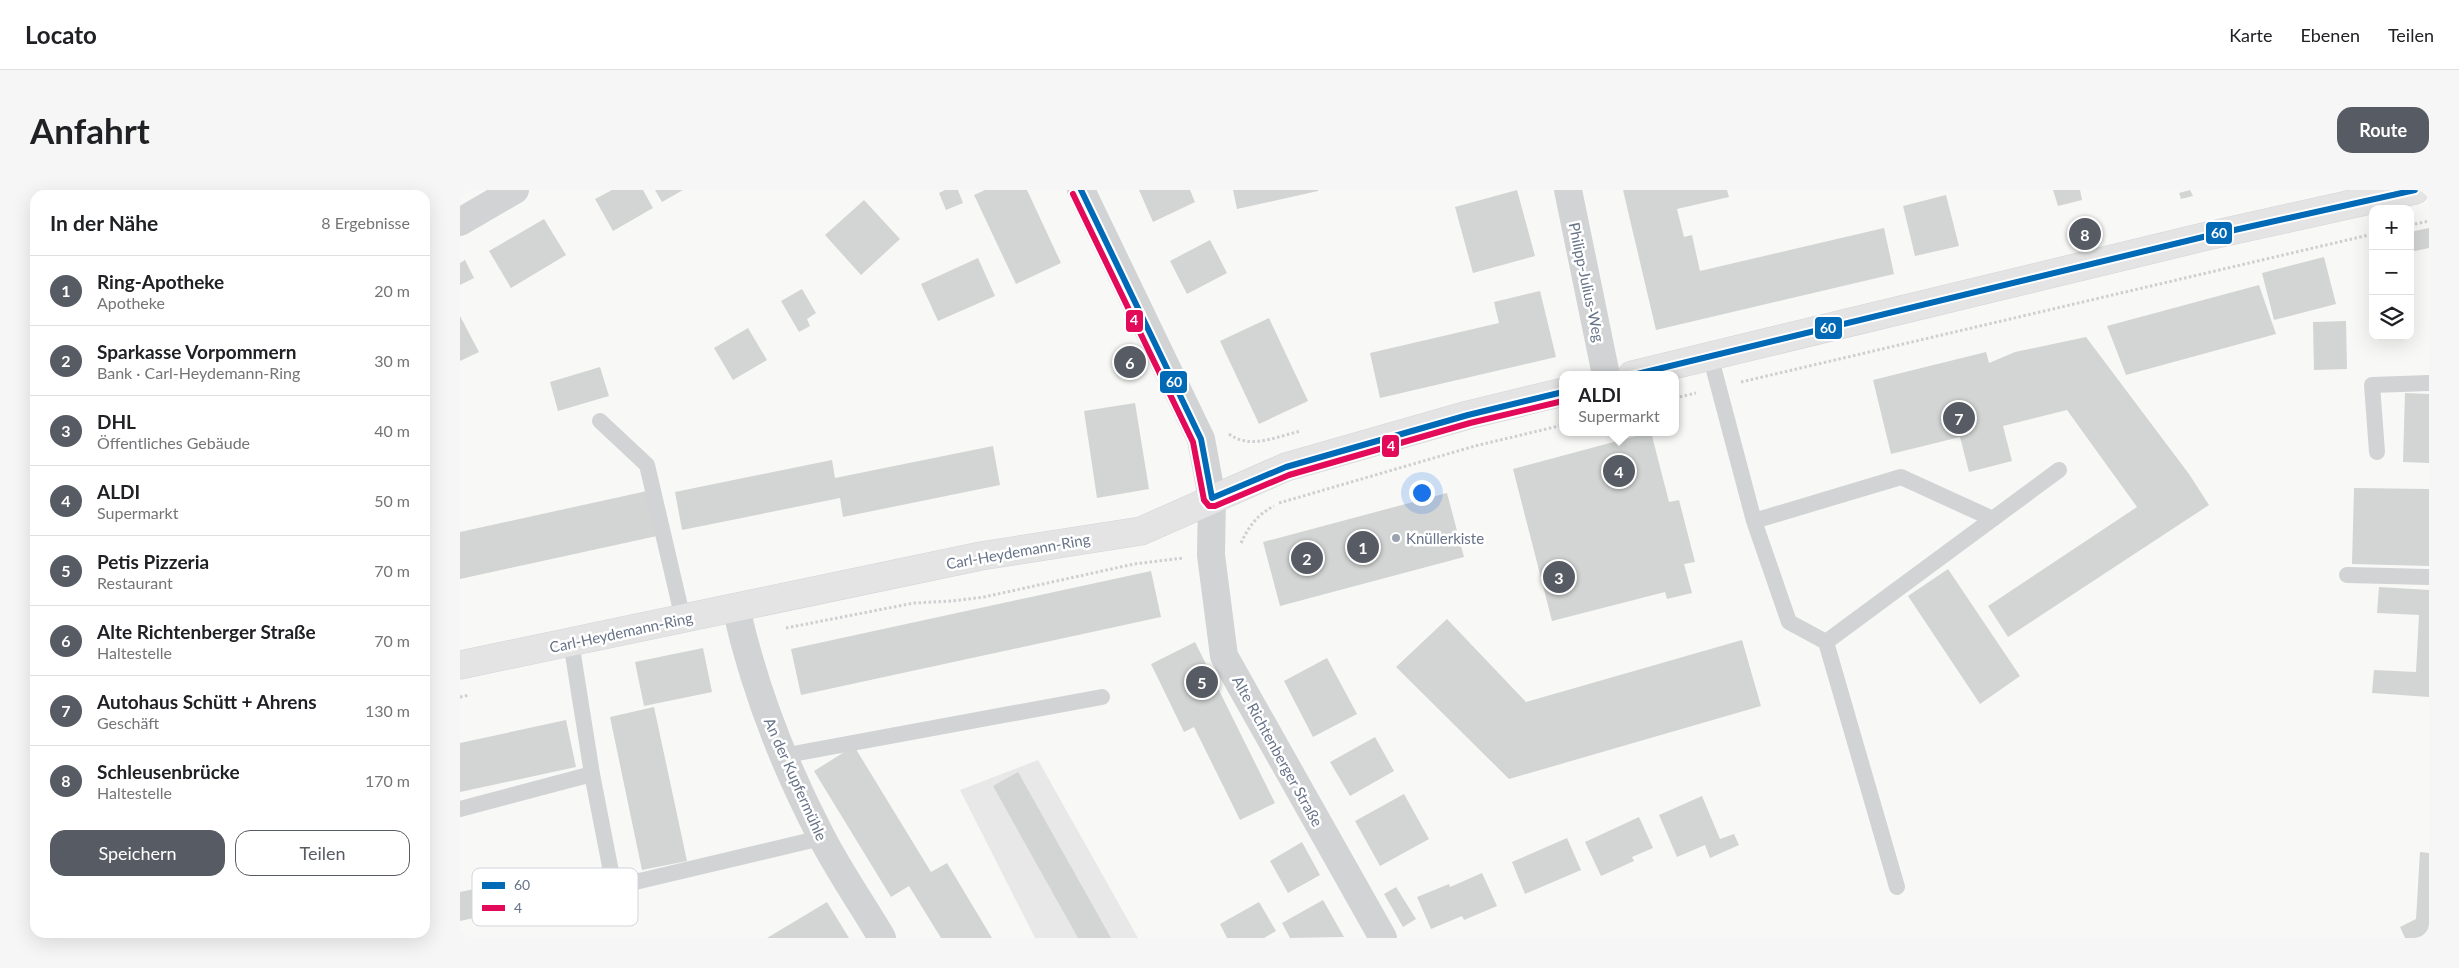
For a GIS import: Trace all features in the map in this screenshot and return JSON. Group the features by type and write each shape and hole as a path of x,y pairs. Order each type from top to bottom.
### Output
{"main road":[{"path":"1648,371 2203,237 2415,190"},
{"name":"Carl-Heydemann-Ring","path":"460,665 981,556 1141,531 1212,498 1286,467 1468,414 1559,393"}],"street":[{"path":"460,222 515,190"},
{"name":"Alte Richtenberger Straße","path":"1081,190 1201,439 1212,498 1210,555 1224,656 1383,938"},
{"name":"Philipp-Julius-Weg","path":"1568,190 1605,371"},
{"name":"An der Kupfermühle","path":"736,608 757,690 782,756 821,838 882,938"}],"lane":[{"path":"1710,355 1754,520 1789,622 1826,642 1897,887"},
{"path":"2377,452 2372,385 2429,383"},
{"path":"600,421 647,465 683,619"},
{"path":"1826,642 2059,470"},
{"path":"1754,520 1902,477 1993,519"},
{"path":"2347,575 2429,577"},
{"path":"571,642 592,774 610,868"},
{"path":"782,756 1102,697"},
{"path":"460,809 592,774"},
{"path":"638,881 821,838"}],"path":[{"path":"2414,224 2429,221"},
{"path":"1679,397 2369,235"},
{"path":"742,637 914,603 952,602 984,597 1134,564 1210,555 1239,546 1250,525 1262,512 1277,504 1475,446 1559,426"},
{"path":"460,697 470,694"}],"shaded area":[{"path":"1038,760 1138,938 1035,938 960,790"}],"building":[{"path":"612,190 643,190 653,208 613,231 595,199"},
{"path":"655,190 683,190 662,202"},
{"path":"945,190 958,190 963,203 946,210 939,193"},
{"path":"985,190 1027,190 1061,263 1016,284 974,195"},
{"path":"1139,190 1190,190 1195,202 1153,222"},
{"path":"1233,190 1318,190 1318,191 1237,209"},
{"path":"1517,190 1535,256 1473,273 1455,207"},
{"path":"1623,190 1727,190 1729,197 1677,209 1684,237 1692,235 1700,271 1884,228 1894,274 1656,330"},
{"path":"2053,190 2080,190 2082,200 2058,206"},
{"path":"2190,190 2193,196 2181,199 2179,193"},
{"path":"1946,195 1959,246 1915,256 1903,206"},
{"path":"864,200 900,239 861,275 825,235"},
{"path":"544,219 566,255 511,288 489,251"},
{"path":"2429,228 2429,248 2414,251 2414,231"},
{"path":"1210,240 1227,273 1187,294 1170,261"},
{"path":"2324,257 2336,304 2274,320 2262,273"},
{"path":"978,258 995,296 938,321 921,284"},
{"path":"465,260 474,278 460,285 460,263"},
{"path":"2259,285 2276,334 2126,375 2107,326"},
{"path":"802,289 816,313 807,319 810,326 799,332 781,301"},
{"path":"1540,291 1556,357 1380,398 1370,353 1499,323 1494,302"},
{"path":"460,316 479,352 460,361"},
{"path":"1269,318 1308,401 1259,424 1220,341"},
{"path":"2346,321 2347,369 2314,370 2313,322"},
{"path":"748,328 767,360 733,380 714,348"},
{"path":"2086,337 2189,474 2209,505 2008,637 1988,606 2137,507 2067,410 2003,426 2012,461 1969,472 1960,437 1891,454 1873,380 1986,352 1989,363 2015,352"},
{"path":"600,367 609,396 558,411 550,382"},
{"path":"2405,393 2429,394 2429,463 2403,462"},
{"path":"1135,403 1149,489 1097,498 1084,411"},
{"path":"1636,436 1652,436 1669,502 1679,500 1695,562 1684,564 1692,593 1667,599 1665,592 1552,621 1513,469"},
{"path":"993,446 1000,485 843,517 840,498 682,530 675,492 832,460 835,478"},
{"path":"2354,488 2429,489 2429,566 2352,564"},
{"path":"647,491 657,536 460,579 460,532"},
{"path":"1447,493 1464,557 1280,606 1263,542"},
{"path":"1948,569 2020,676 1980,704 1908,596"},
{"path":"1151,571 1161,617 801,695 791,649"},
{"path":"2379,587 2429,590 2429,697 2372,693 2374,670 2416,672 2419,615 2377,613"},
{"path":"1447,619 1526,702 1742,640 1761,706 1509,779 1396,667"},
{"path":"1195,642 1275,803 1240,820 1194,727 1184,732 1151,664"},
{"path":"703,648 712,692 644,706 635,662"},
{"path":"1327,658 1357,714 1313,737 1284,681"},
{"path":"654,707 687,861 642,870 610,717"},
{"path":"566,720 576,767 460,792 460,743"},
{"path":"1375,737 1394,771 1350,796 1330,762"},
{"path":"854,746 931,872 947,863 992,938 941,938 909,886 891,897 814,771"},
{"path":"1018,772 1111,938 1078,938 993,786"},
{"path":"1404,794 1429,839 1380,866 1355,821"},
{"path":"1702,796 1720,839 1734,834 1739,845 1710,858 1705,845 1677,857 1659,815"},
{"path":"1639,817 1653,848 1632,857 1634,861 1601,876 1585,842"},
{"path":"1567,838 1581,870 1525,894 1512,862"},
{"path":"1302,842 1320,875 1288,893 1270,861"},
{"path":"2420,852 2429,853 2429,938 2405,938 2400,927 2416,919"},
{"path":"1482,873 1497,906 1464,920 1462,916 1431,929 1417,897 1449,884 1450,887"},
{"path":"1396,887 1416,919 1403,927 1384,894"},
{"path":"472,889 472,918 460,921 460,892"},
{"path":"1323,900 1344,937 1290,938 1282,923"},
{"path":"827,902 849,938 767,938"},
{"path":"1259,902 1276,931 1264,938 1227,938 1220,924"}],"transit line":[{"name":"60","path":"1081,190 1201,439 1212,498 1286,467 1468,415 1559,393"},
{"name":"60","path":"1650,371 2203,237 2415,190"},
{"name":"4","path":"1073,194 1193,442 1204,500 1209,506 1215,506 1289,475 1470,423 1559,402"}],"place":[{"name":"Schleusenbrücke","path":"2085,234"},
{"name":"Alte Richtenberger Straße","path":"1130,362"},
{"name":"Autohaus Schütt + Ahrens","path":"1959,418"},
{"name":"ALDI","path":"1619,471"},
{"name":"Knüllerkiste","path":"1396,538"},
{"name":"Ring-Apotheke","path":"1363,547"},
{"name":"Sparkasse Vorpommern","path":"1307,558"},
{"name":"DHL","path":"1559,577"},
{"name":"Petis Pizzeria","path":"1202,682"}]}
